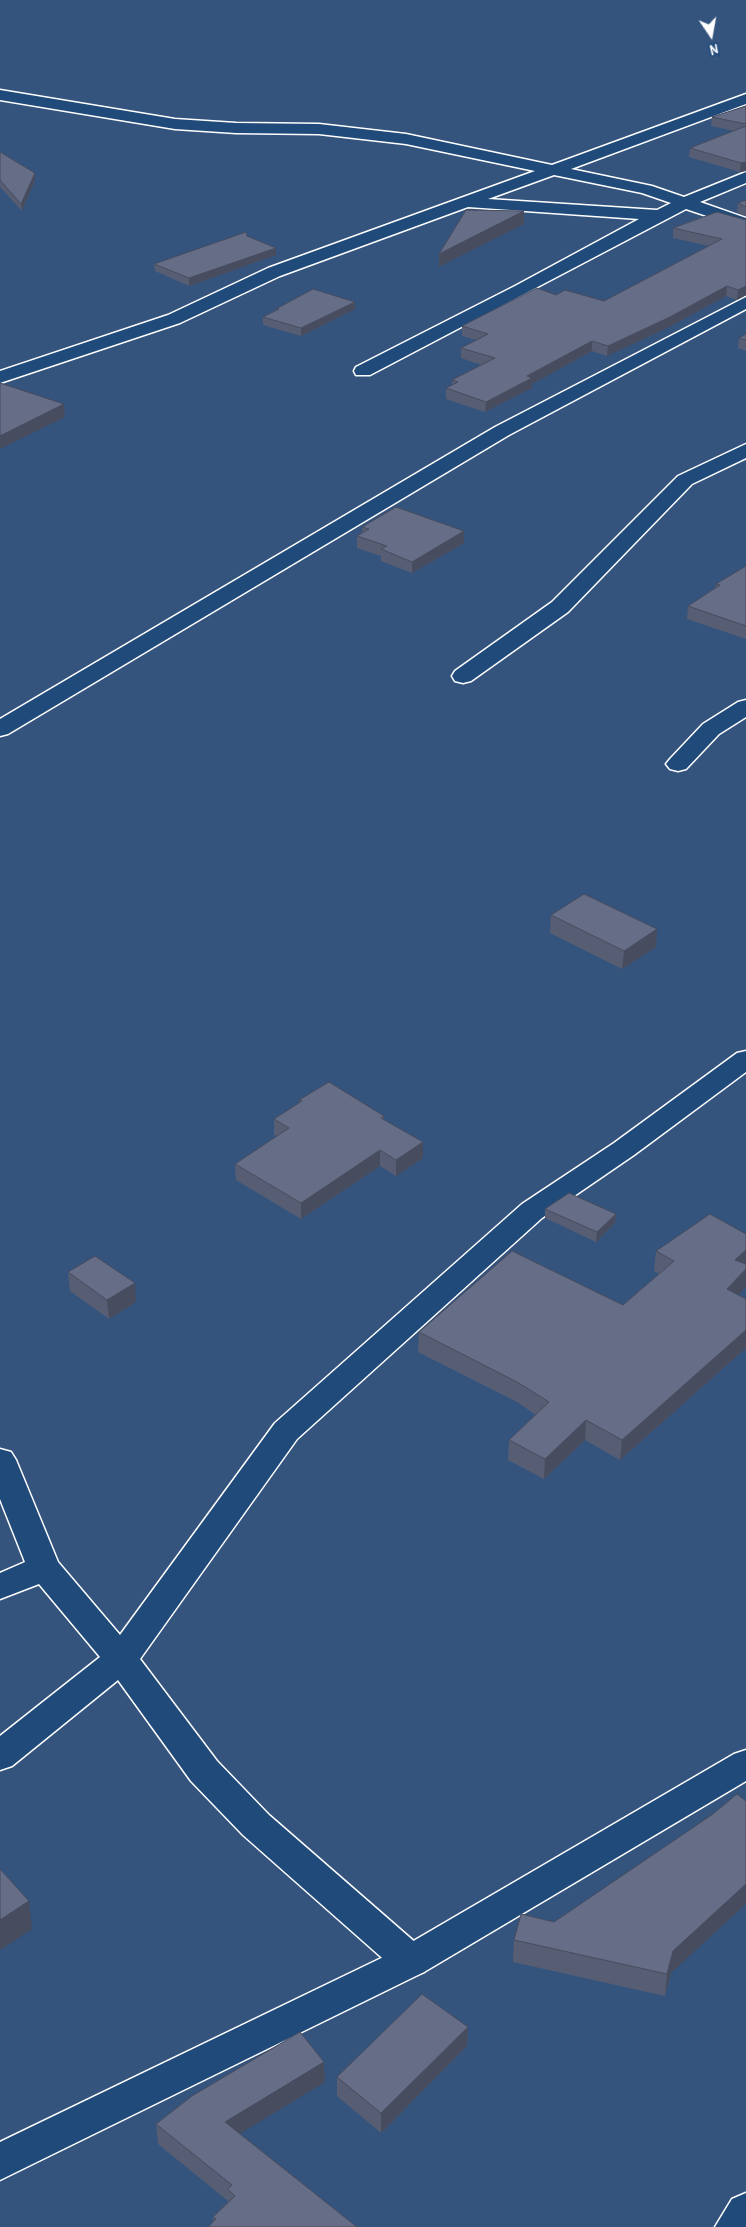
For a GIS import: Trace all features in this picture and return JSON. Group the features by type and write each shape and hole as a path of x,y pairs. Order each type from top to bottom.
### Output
{"main road":[{"path":"0,95 175,124 236,128 319,129 406,139 646,189 746,224"},
{"path":"0,377 174,318 274,272 746,100"},
{"path":"364,371 521,290 684,202 746,177"},
{"path":"462,202 659,215"},
{"path":"0,729 502,431 746,302"},
{"path":"727,312 746,318"},
{"path":"463,676 560,607 685,480 746,450"},
{"path":"678,764 711,729 746,708"},
{"path":"0,1756 121,1659 286,1431 532,1211 624,1149 746,1059"},
{"path":"0,1460 44,1568 121,1659 204,1770 256,1825 411,1961"},
{"path":"0,1587 44,1568"},
{"path":"0,2162 411,1961 746,1764"},
{"path":"736,2227 746,2212"}],"building":[{"path":"746,106 746,124 712,117"},
{"path":"746,126 746,162 741,163 690,148"},
{"path":"0,152 35,173 21,204 0,180"},
{"path":"746,200 746,207 738,203"},
{"path":"466,210 524,211 439,254"},
{"path":"717,212 746,220 746,286 738,290 727,286 670,317 608,346 592,341 527,376 532,378 486,402 446,388 458,382 452,380 495,358 461,348 488,334 462,326 537,288 556,295 565,290 604,301 722,239 673,228"},
{"path":"246,232 247,236 276,248 189,278 154,264"},
{"path":"313,289 355,302 301,328 263,317 279,309 276,309"},
{"path":"746,334 746,340 739,338"},
{"path":"0,383 64,404 0,436"},
{"path":"396,507 464,531 412,562 381,549 387,546 357,536 369,529 362,527"},
{"path":"746,566 746,626 688,606 720,585 716,584"},
{"path":"584,894 657,929 624,951 551,915"},
{"path":"329,1082 384,1116 381,1118 423,1142 396,1160 380,1150 301,1203 235,1164 289,1128 274,1119 302,1101 299,1100"},
{"path":"569,1193 616,1214 597,1232 545,1209"},
{"path":"710,1214 746,1234 746,1250 735,1260 746,1264 746,1269 727,1289 746,1299 746,1330 622,1440 586,1420 545,1459 509,1440 549,1402 517,1382 419,1332 512,1251 623,1305 674,1261 656,1251"},
{"path":"95,1256 135,1283 107,1300 68,1272"},
{"path":"737,1794 746,1801 746,1884 673,1951 667,1974 514,1940 521,1914 554,1922 713,1814"},
{"path":"0,1869 29,1901 0,1920"},
{"path":"422,1994 468,2027 381,2113 337,2077"},
{"path":"300,2032 324,2062 225,2122 357,2227 208,2227 216,2219 213,2217 235,2196 228,2189 232,2185 156,2124 192,2096"}]}
